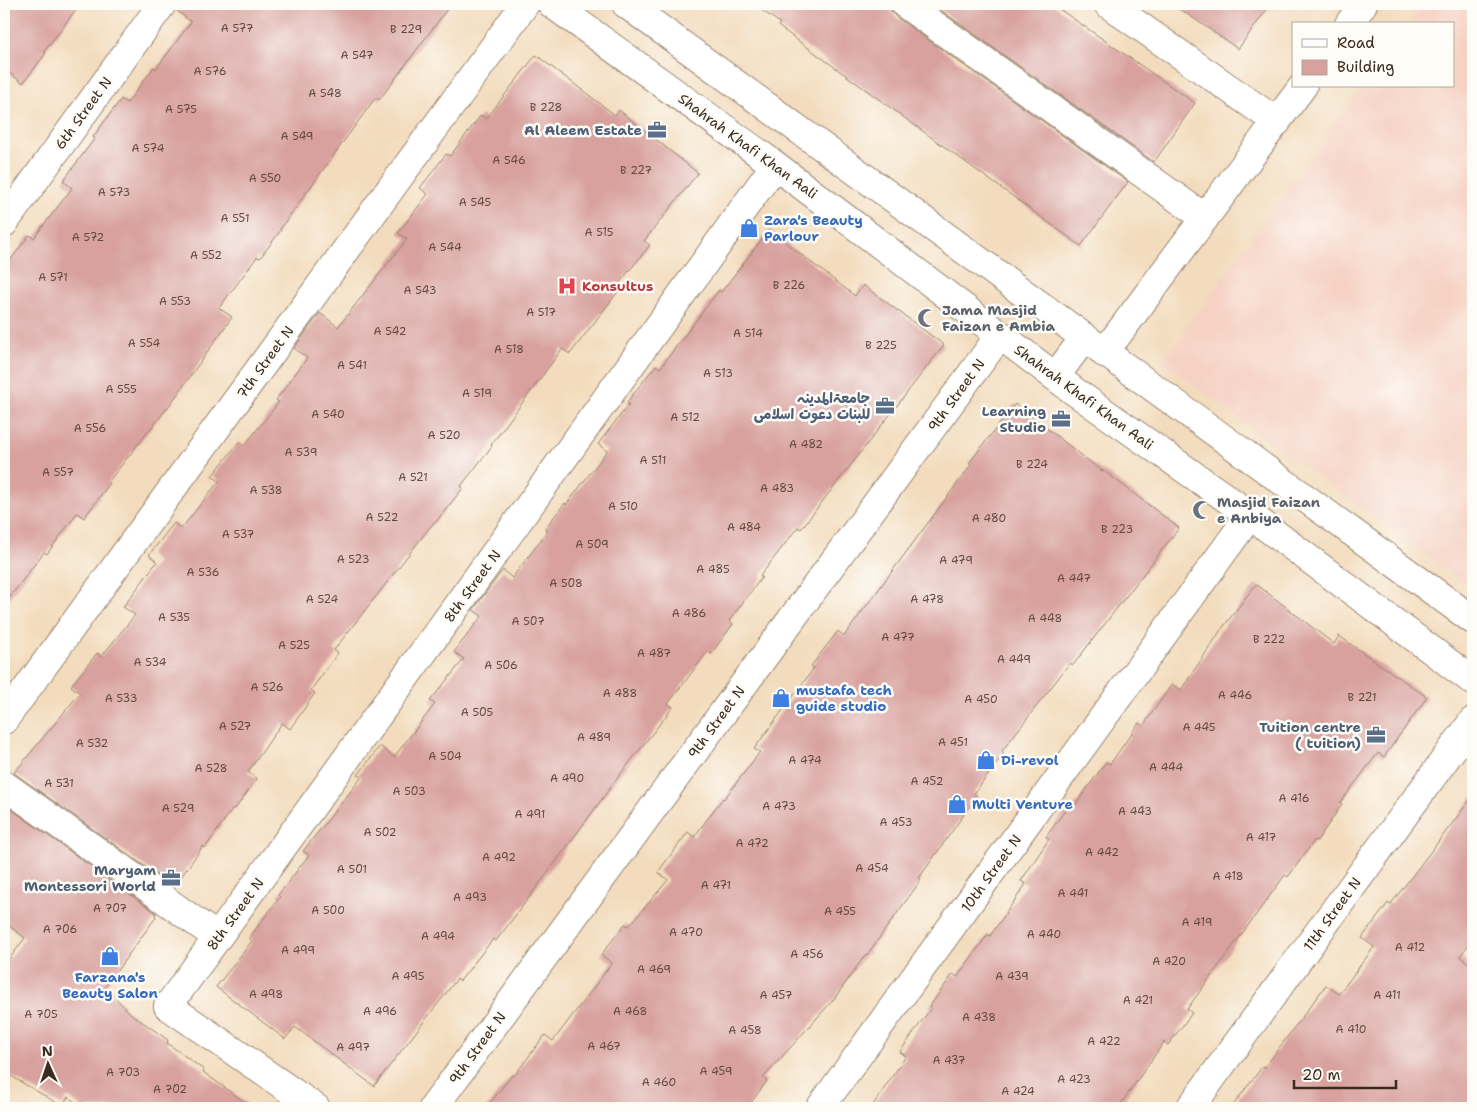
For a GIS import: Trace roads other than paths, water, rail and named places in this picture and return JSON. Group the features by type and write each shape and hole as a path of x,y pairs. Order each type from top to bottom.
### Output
{"street":[{"name":"6th Street N","path":"4,223 162,4"},
{"name":"7th Street N","path":"4,720 525,4"},
{"name":"Shahrah Khafi Khan Aali","path":"552,4 775,165 1055,377 1250,515 1473,681"},
{"path":"626,4 1473,620"},
{"path":"905,4 1204,218"},
{"path":"1108,4 1277,122"},
{"path":"1055,377 1094,345 1204,218 1302,88"},
{"name":"8th Street N","path":"316,1108 168,1006 775,165"},
{"name":"9th Street N","path":"433,1108 1000,335"},
{"name":"10th Street N","path":"820,1108 1250,515"},
{"name":"11th Street N","path":"1190,1108 1473,721"},
{"path":"4,785 218,938"}],"place":[{"name":"Al Aleem Estate","path":"657,130"},
{"name":"Zara's Beauty Parlour","path":"749,228"},
{"name":"Konsultus","path":"567,286"},
{"name":"Jama Masjid Faizan e Ambia","path":"927,318"},
{"name":"جامعۃالمدینہ للبنات دعوت اسلامی","path":"885,406"},
{"name":"Learning Studio","path":"1061,419"},
{"name":"Masjid Faizan e Anbiya","path":"1202,510"},
{"name":"mustafa tech guide studio","path":"781,698"},
{"name":"Tuition centre ( tuition)","path":"1376,735"},
{"name":"Di-revol","path":"986,760"},
{"name":"Multi Venture","path":"957,804"},
{"name":"Maryam Montessori World","path":"171,878"},
{"name":"Farzana's Beauty Salon","path":"110,956"}]}
